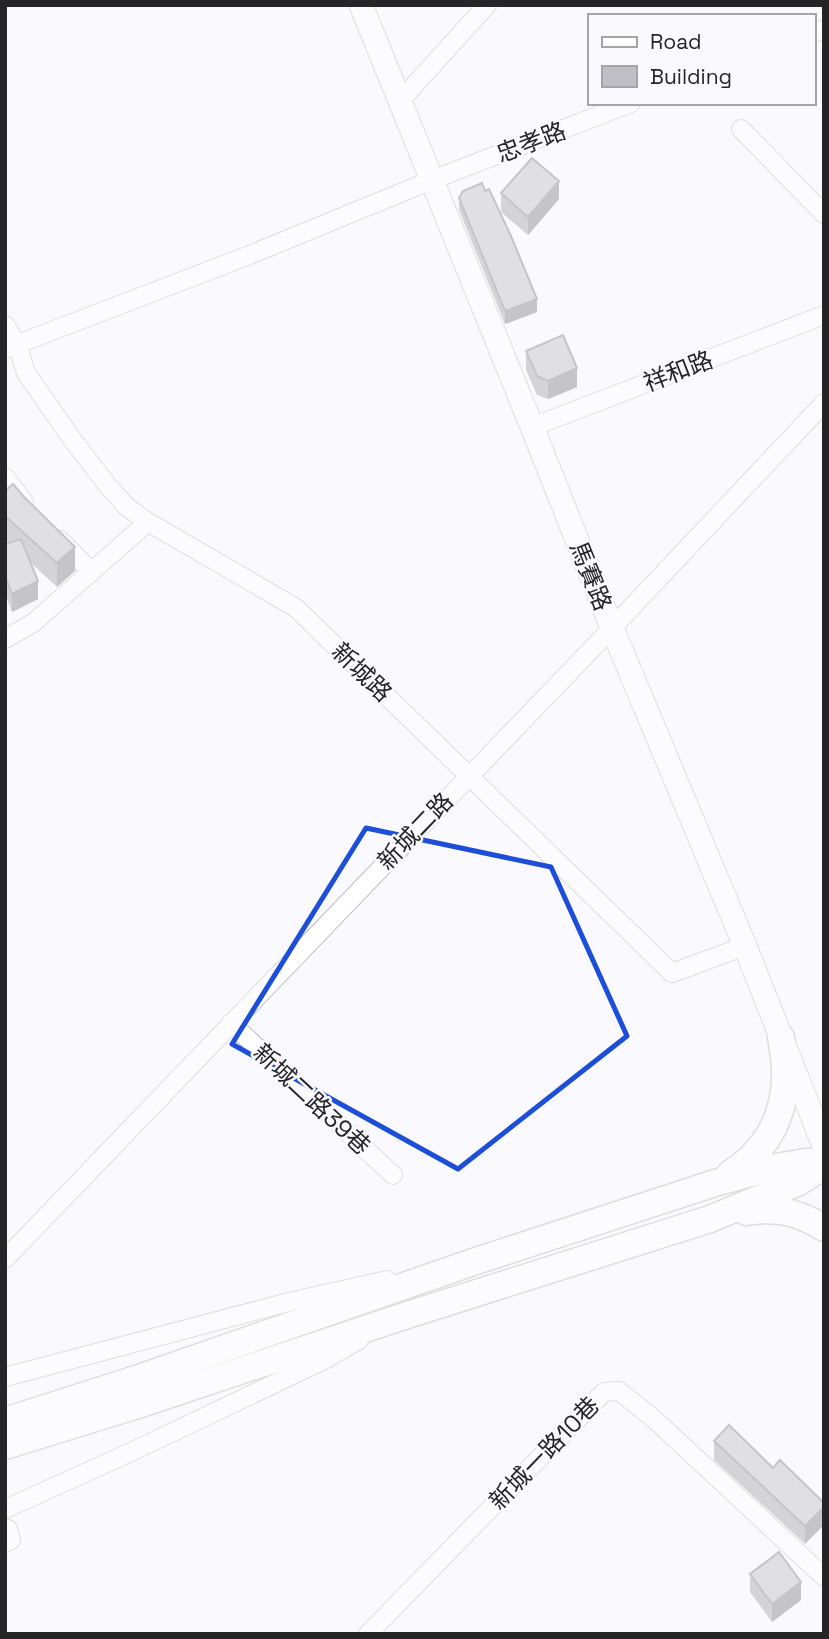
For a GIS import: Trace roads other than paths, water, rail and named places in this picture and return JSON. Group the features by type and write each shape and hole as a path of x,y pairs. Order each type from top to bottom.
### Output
{"highway":[{"path":"715,1183 745,1164 768,1138 784,1093 785,1071 781,1038"},
{"path":"5,1421 715,1183 770,1168 805,1162 824,1164"},
{"path":"5,1446 710,1219 797,1183 824,1164"},
{"path":"710,1219 750,1211 776,1210 792,1212 824,1228"}],"main road":[{"name":"馬賽路","path":"360,5 612,628 745,946 824,1146"}],"street":[{"path":"400,102 488,5"},
{"name":"忠孝路","path":"11,347 626,105"},
{"path":"741,129 824,214"},
{"name":"祥和路","path":"532,427 824,315"},
{"name":"新城路","path":"5,325 11,347 26,373 72,439 127,507 148,523 296,608 672,973 745,946"},
{"name":"新城二路","path":"5,1259 612,628 824,403"},
{"path":"5,477 32,513"},
{"path":"5,639 33,623 148,523"},
{"path":"49,530 92,572"},
{"name":"新城二路39巷","path":"231,1023 393,1175"},
{"path":"5,1377 289,1302 476,1261"},
{"path":"5,1509 324,1360 398,1318"},
{"path":"5,1385 43,1366"},
{"name":"新城一路10巷","path":"368,1634 604,1392 619,1391 654,1419 824,1577"}]}
